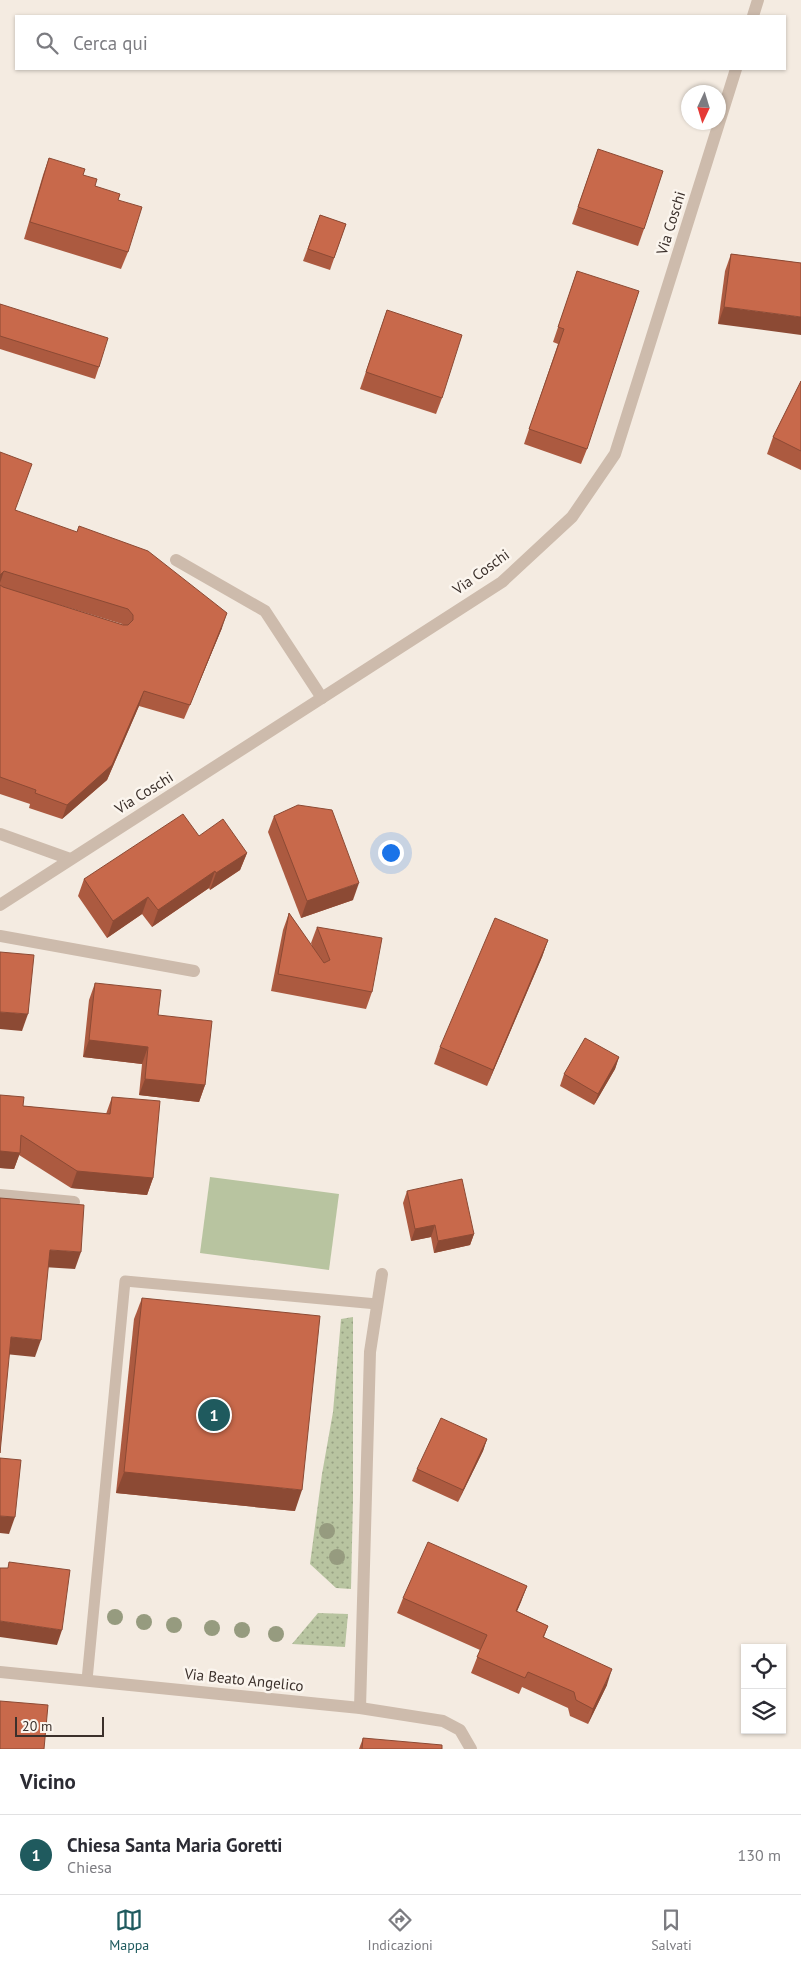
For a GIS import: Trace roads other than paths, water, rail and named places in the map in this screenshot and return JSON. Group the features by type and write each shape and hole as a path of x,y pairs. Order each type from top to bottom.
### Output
{"street":[{"path":"753,15 758,0"},
{"name":"Via Coschi","path":"0,905 502,582 572,517 615,454 736,70"},
{"path":"176,560 265,611 322,698"},
{"path":"0,834 70,859"},
{"path":"0,936 194,971"},
{"path":"0,1195 74,1202"},
{"path":"360,1708 370,1352 382,1274"},
{"name":"Via Beato Angelico","path":"0,1672 360,1708 443,1721 460,1730 471,1749"}],"lane":[{"path":"87,1680 125,1281 377,1304"}],"place":[{"name":"Chiesa Santa Maria Goretti","path":"214,1415"}]}
